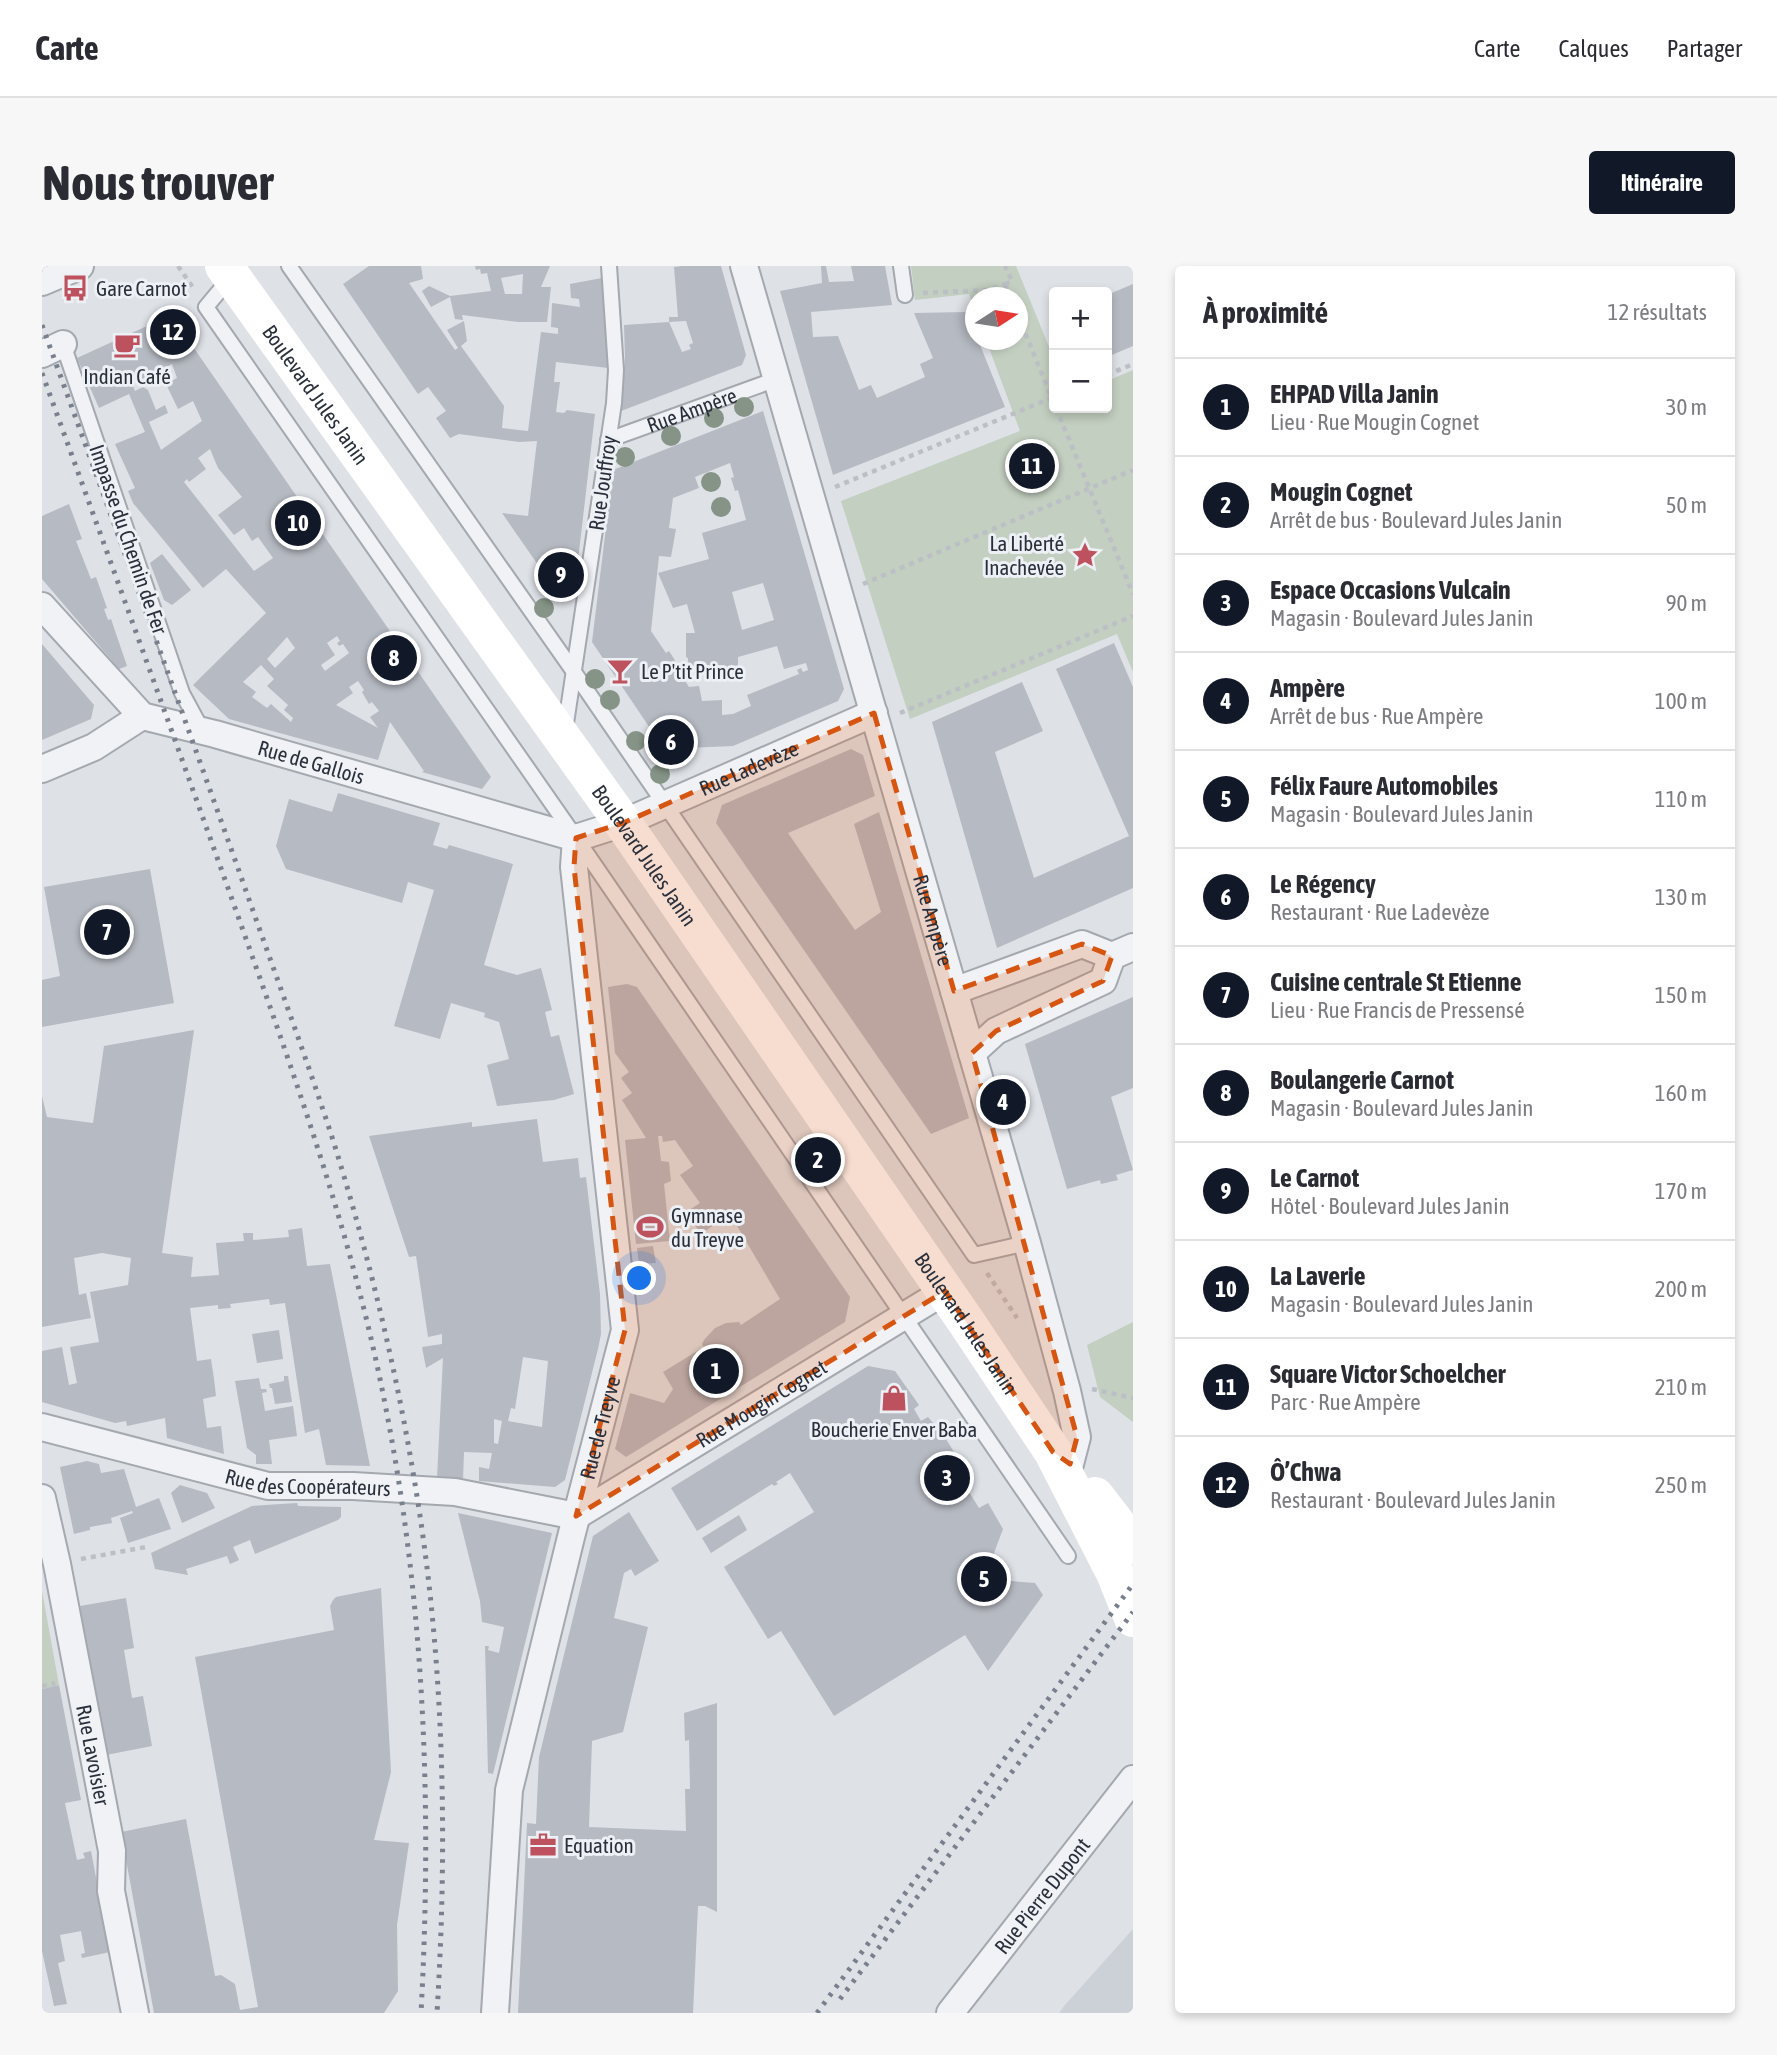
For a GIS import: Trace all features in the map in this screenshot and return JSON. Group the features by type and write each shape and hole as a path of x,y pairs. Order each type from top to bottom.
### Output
{"main road":[{"name":"Boulevard Jules Janin","path":"230,270 623,823 1062,1458 1127,1571 1133,1618"}],"street":[{"path":"42,282 80,266"},
{"name":"Rue Ampère","path":"744,266 1068,1391 1077,1437 1062,1458"},
{"path":"42,606 142,716 94,747 42,769"},
{"name":"Rue de Gallois","path":"142,716 576,838"},
{"name":"Rue Ladevèze","path":"623,823 875,718"},
{"path":"576,838 623,823"},
{"name":"Rue de Treyve","path":"495,2013 509,1790 625,1330 573,867 576,838"},
{"path":"954,991 1082,944 1123,951 1104,981 996,1031 972,1053"},
{"name":"Rue Mougin Cognet","path":"576,1516 945,1291"},
{"name":"Rue des Coopérateurs","path":"42,1427 268,1486 353,1486 455,1492 576,1516"},
{"name":"Rue Lavoisier","path":"42,1498 65,1602 112,1851 111,1891 135,2013"},
{"name":"Rue Pierre Dupont","path":"950,2013 1133,1779"}],"lane":[{"path":"289,266 666,804 974,1255 1027,1243"},
{"name":"Rue Jouffroy","path":"564,740 616,370 609,266"},
{"path":"901,266 905,295"},
{"path":"230,270 206,307 576,838 1068,1556"},
{"name":"Impasse du Chemin de Fer","path":"52,349 182,694 203,731"},
{"name":"Rue Ampère","path":"608,440 777,379"}],"path":[{"path":"905,295 988,289 1012,281 1005,266"},
{"path":"1028,340 1049,388"},
{"path":"1112,373 1133,364"},
{"path":"811,497 1049,399"},
{"path":"1058,413 1133,594"},
{"path":"839,595 1133,470"},
{"path":"875,718 1133,615"},
{"path":"1068,1391 1090,1388 1133,1398"},
{"path":"72,1561 146,1547"},
{"path":"42,1686 53,1683"}],"highlighted area":[{"path":"874,713 954,991 1082,944 1112,956 1103,981 996,1031 972,1053 1077,1437 1070,1464 1053,1452 945,1291 576,1516 625,1330 574,867 576,838 623,823"}],"shaded area":[{"path":"1133,1929 1133,2013 1059,2013 1065,2005"}],"green space":[{"path":"911,266 1016,266 1025,287 965,287 965,294 915,300"},
{"path":"1028,295 1049,347 1049,413 1112,413 1112,379 1133,370 1133,672 1117,634 910,719 841,501 1020,431 990,350 1028,350"},
{"path":"1133,1322 1133,1422 1100,1397 1087,1345"},
{"path":"42,1591 59,1685 42,1689"}],"building":[{"path":"369,266 421,266 423,279 409,283 455,350 458,348 447,330 464,321 467,341 461,346 504,406 502,428 528,431 541,332 558,334 558,328 551,327 552,303 580,307 579,299 571,298 570,284 602,278 608,368 556,362 554,382 560,382 556,412 564,413 567,410 595,414 574,595 561,598 502,513 528,516 537,441 519,442 459,434 450,438 436,418 446,411 428,387 418,394 343,284"},
{"path":"475,266 550,266 541,287 551,287 547,322 518,322 462,315 463,320 455,319 450,297 431,307 422,291 429,286 450,296 491,291 487,273 481,274 480,269 476,270","holes":["523,274 522,294 505,294 501,278"]},
{"path":"721,266 746,355 742,365 621,411 625,358 624,325 669,322 669,317 678,317 674,267","holes":["686,321 693,343 689,345 691,349 682,352 669,322"]},
{"path":"821,266 826,266 829,282 854,281 851,266 885,266 892,305 811,312 813,337 838,336 859,390 871,385 877,398 925,377 920,364 933,358 914,313 965,312 965,350 982,350 1005,407 833,475 780,291 822,283"},
{"path":"1133,284 1133,346 1112,355 1112,350 1112,293"},
{"path":"171,315 491,777 482,789 422,772 424,771 390,722 378,760 229,719 193,685 266,613 226,569 203,588 133,503 128,491 135,488 115,444 145,432 129,394 99,408 77,358","holes":["172,364 177,378 166,384 178,409 193,401 202,421 161,450 149,422 168,413 165,405 156,410 148,390 143,387 135,391 132,384","210,449 218,468 242,497 218,515 234,535 244,528 252,541 258,537 273,558 254,571 184,482 187,479 189,482 206,469 198,458","337,636 339,646 343,644 349,653 325,671 321,665 335,655 327,643","287,637 295,648 275,668 267,659","261,665 274,679 267,686 288,705 284,710 293,718 291,722 271,704 267,708 252,697 256,692 243,682","358,681 369,704 372,702 379,711 370,717 378,728 336,705 353,693 349,687"]},
{"path":"763,411 844,689 838,701 733,746 664,749 592,642 613,470","holes":["730,463 734,477 731,478 735,491 738,490 746,520 702,533 709,559 658,573 673,608 687,604 695,633 686,633 688,666 726,671 726,680 738,680 738,657 777,646 784,669 806,663 808,670 803,672 801,668 797,670 799,674 747,695 751,706 733,714 722,715 722,700 702,701 699,686 689,687 669,651 666,653 651,631 659,556 671,557 676,529 669,528 673,498 699,488 695,477","763,583 774,620 742,630 732,592"]},
{"path":"69,504 82,539 76,541 91,579 96,577 107,608 104,609 108,620 111,619 127,666 119,669 42,579 42,516"},
{"path":"162,554 191,590 172,605 164,600 150,563"},
{"path":"1114,643 1133,687 1133,888 997,948 932,722 1022,682 1043,731 995,752 1034,878 1129,836 1056,669"},
{"path":"42,644 94,705 91,719 42,740"},
{"path":"851,749 863,755 875,796 788,833 855,930 881,912 854,824 879,812 969,1118 931,1134 716,823 722,805"},
{"path":"338,793 440,823 433,845 447,849 449,845 513,864 484,965 517,975 541,968 552,1010 545,1012 551,1037 559,1035 574,1094 554,1100 497,1106 487,1065 509,1059 499,1022 484,1017 485,1013 451,1003 440,1039 394,1026 434,890 408,882 402,903 286,869 276,846 289,799 332,812"},
{"path":"150,869 174,1003 42,1027 42,980 60,976 44,887"},
{"path":"627,984 637,987 850,1297 845,1322 626,1457 615,1449 630,1393 664,1403 673,1389 663,1372 704,1347 704,1340 715,1328 726,1323 739,1322 741,1325 780,1299 730,1214 701,1234 686,1212 700,1203 680,1175 693,1166 675,1140 663,1142 662,1136 658,1136 661,1161 669,1162 671,1181 664,1184 670,1241 636,1244 625,1140 646,1138 622,1100 632,1093 621,1078 629,1072 615,1053 608,987"},
{"path":"1133,997 1133,1088 1111,1097 1133,1170 1116,1175 1118,1180 1101,1184 1100,1180 1067,1189 1025,1044"},
{"path":"194,1030 162,1253 193,1257 191,1277 219,1275 216,1243 244,1241 243,1233 253,1233 253,1240 289,1237 288,1230 302,1228 307,1266 330,1264 370,1466 326,1465 319,1429 305,1433 285,1303 270,1305 269,1299 230,1304 231,1308 218,1309 218,1305 190,1308 197,1361 211,1359 214,1379 216,1396 203,1399 207,1428 221,1426 224,1454 167,1438 165,1418 127,1426 126,1421 115,1423 42,1402 42,1351 62,1347 69,1385 77,1383 70,1347 99,1342 90,1292 128,1285 131,1258 102,1253 74,1258 79,1295 86,1293 91,1318 42,1327 42,1096 47,1117 93,1123 104,1046"},
{"path":"537,1119 543,1162 578,1158 580,1178 586,1177 600,1294 601,1334 565,1480 555,1487 479,1481 479,1467 489,1469 492,1453 464,1452 463,1480 437,1478 443,1358 426,1368 422,1347 442,1344 442,1334 428,1337 416,1256 409,1257 369,1136 472,1122 472,1127","holes":["523,1357 548,1361 542,1427 508,1421 511,1408 515,1409","494,1419 502,1421 498,1444 494,1443"]},
{"path":"653,1246 656,1263 639,1264 637,1248"},
{"path":"279,1330 283,1359 257,1363 252,1334"},
{"path":"868,1366 895,1371 919,1405 914,1409 921,1421 928,1417 944,1436 973,1482 966,1487 979,1508 988,1503 1003,1529 994,1553 1011,1581 1035,1583 1043,1595 988,1671 965,1635 834,1716 781,1631 768,1639 724,1567 814,1512 790,1473 776,1482 778,1484 772,1484 697,1531 671,1488"},
{"path":"284,1376 288,1376 292,1402 275,1404 269,1384 284,1381"},
{"path":"259,1378 261,1389 266,1389 267,1392 262,1393 265,1411 293,1406 297,1436 269,1440 272,1464 256,1464 256,1455 247,1448 235,1381"},
{"path":"87,1461 99,1464 101,1473 124,1469 136,1507 159,1498 171,1529 128,1543 120,1518 133,1513 132,1511 111,1518 112,1523 90,1527 90,1530 74,1534 60,1467"},
{"path":"180,1485 207,1493 215,1508 182,1523 171,1493"},
{"path":"297,1503 298,1506 341,1507 341,1517 255,1554 250,1540 233,1547 239,1560 230,1564 227,1556 186,1569 188,1575 155,1569 151,1553 252,1506"},
{"path":"629,1512 659,1561 635,1576 631,1569 624,1573 614,1618 648,1627 623,1732 592,1741 589,1827 686,1831 685,1789 690,1789 689,1740 685,1741 684,1713 717,1703 717,1912 705,1906 698,1906 693,2013 518,2013 527,1823 536,1824 539,1757 593,1536"},
{"path":"458,1513 552,1533 493,1774 488,1773 485,1646 489,1646 488,1650 499,1653 504,1627 482,1622 480,1601"},
{"path":"739,1515 747,1530 711,1553 702,1538"},
{"path":"381,1588 391,1772 374,1840 409,1843 397,1925 398,1991 384,2013 154,2013 121,1832 186,1819 215,1976 221,1975 235,1984 240,2010 258,2007 195,1657 334,1630 330,1606 336,1597"},
{"path":"126,1598 134,1648 124,1650 132,1698 143,1696 152,1746 106,1755 80,1606"},
{"path":"59,1685 81,1800 65,1803 77,1860 85,1858 83,1853 91,1851 110,1952 82,1958 81,1954 85,1953 81,1931 60,1935 65,1961 58,1963 67,2004 54,2006 42,1951 42,1689"}],"railway":[{"path":"42,325 310,1070 345,1179 379,1306 414,1478 432,1611 441,1745 442,1812 437,2013"},
{"path":"42,373 282,1040 322,1161 373,1346 399,1484 417,1635 426,1862 421,2013"},
{"path":"817,2013 1133,1584"},
{"path":"840,1999 1133,1612"}],"place":[{"name":"Gare Carnot","path":"75,288"},
{"name":"Ô’Chwa","path":"173,332"},
{"name":"Indian Café","path":"127,345"},
{"name":"Square Victor Schoelcher","path":"1032,466"},
{"name":"La Laverie","path":"298,523"},
{"name":"La Liberté Inachevée","path":"1085,555"},
{"name":"Le Carnot","path":"561,575"},
{"name":"Boulangerie Carnot","path":"394,658"},
{"name":"Le P'tit Prince","path":"620,671"},
{"name":"Le Régency","path":"671,742"},
{"name":"Cuisine centrale St Etienne","path":"107,932"},
{"name":"Ampère","path":"1003,1102"},
{"name":"Mougin Cognet","path":"818,1160"},
{"name":"Gymnase du Treyve","path":"650,1227"},
{"name":"EHPAD Villa Janin","path":"716,1371"},
{"name":"Boucherie Enver Baba","path":"894,1398"},
{"name":"Espace Occasions Vulcain","path":"947,1478"},
{"name":"Félix Faure Automobiles","path":"984,1579"},
{"name":"Equation","path":"543,1845"}]}
